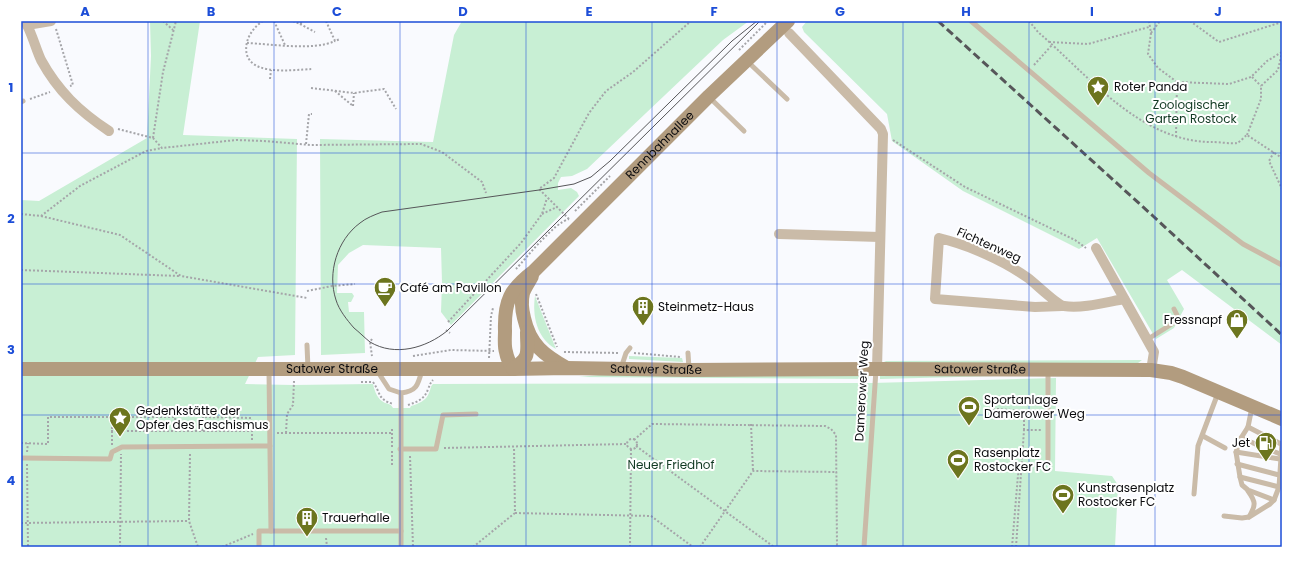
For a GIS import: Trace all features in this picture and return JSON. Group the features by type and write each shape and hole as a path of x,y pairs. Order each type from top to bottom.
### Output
{"main road":[{"name":"Rennbahnallee","path":"534,271 524,278 516,287 506,303 504,314 505,346 513,370 524,361 527,354 527,331 522,301 524,291 534,271 573,223 709,96 788,27"},
{"name":"Rennbahnallee","path":"527,331 534,343 555,361 567,368"},
{"name":"Satower Straße","path":"21,369 268,370 304,375 374,363 429,369 621,369 689,360 876,369 1151,370 1166,372 1183,377 1282,419"}],"street":[{"path":"50,21 25,26 33,37 40,58 60,89 80,110 109,131"},
{"path":"788,27 881,128 883,134"},
{"name":"Damerower Weg","path":"876,369 883,134"},
{"path":"779,234 880,237"},
{"name":"Fichtenweg","path":"1062,306 1028,278 1011,268 957,242 939,238 935,299 1035,307 1090,306 1124,299"},
{"path":"1093,249 1148,339 1154,352 1151,370"}],"lane":[{"path":"971,21 1149,173 1243,244 1282,265"},
{"path":"748,61 787,99"},
{"path":"709,96 744,131"},
{"path":"1148,339 1175,322 1177,315 1174,309"},
{"path":"304,375 307,345"},
{"path":"621,369 628,351"},
{"path":"374,363 389,388 401,393 415,390 429,369"},
{"name":"Damerower Weg","path":"864,547 876,369"},
{"path":"1048,369 1048,459"},
{"path":"268,370 271,530"},
{"path":"1194,494 1198,446 1219,392"},
{"path":"401,393 401,547"},
{"path":"1249,516 1255,508 1254,498 1242,484 1237,464 1236,452 1241,438 1248,426 1252,406"},
{"path":"400,449 436,449 443,415 476,414"},
{"path":"1224,516 1242,518 1249,516 1270,504 1274,500 1279,487 1282,443 1248,426"},
{"path":"1203,436 1225,448"},
{"path":"1241,438 1280,457"},
{"path":"24,458 110,459 112,452 122,447 270,446"},
{"path":"1236,452 1280,457"},
{"path":"1237,464 1279,475"},
{"path":"1240,477 1279,487"},
{"path":"1248,490 1274,500"},
{"path":"259,547 259,531 401,531"}],"path":[{"path":"163,21 172,30"},
{"path":"153,138 163,72 172,30 176,21"},
{"path":"263,21 260,22 252,32 247,43 247,55 252,62 258,67 271,70 312,69"},
{"path":"274,21 285,45"},
{"path":"293,21 315,32"},
{"path":"300,24 303,21"},
{"path":"326,21 335,41"},
{"path":"573,223 539,189 554,178 589,113 606,91 633,72 691,21"},
{"path":"1029,21 1038,32 1100,90 1136,118 1176,137 1204,142 1237,143 1247,135 1261,99 1261,86 1278,70 1282,52"},
{"path":"1149,21 1150,34 1148,54 1158,68 1177,82 1229,84 1251,77 1267,61 1282,52"},
{"path":"1150,34 1160,21"},
{"path":"1190,21 1219,42 1282,22"},
{"path":"1049,42 1088,44 1149,27"},
{"path":"247,43 314,46 329,44 340,39"},
{"path":"1034,65 1052,45"},
{"path":"270,79 271,70"},
{"path":"1251,77 1261,86"},
{"path":"1176,137 1177,82"},
{"path":"312,88 354,93 384,89 396,109"},
{"path":"334,90 353,106 354,93"},
{"path":"306,144 309,114 312,114"},
{"path":"109,131 116,128 153,138 162,148"},
{"path":"883,134 965,187 1093,249"},
{"path":"1247,135 1282,158"},
{"path":"41,216 80,186 146,151 236,140 306,144 421,144 442,152 448,156 482,182 486,193"},
{"path":"1274,152 1269,161 1282,189"},
{"path":"448,322 521,243 542,214 548,198"},
{"path":"542,214 557,207"},
{"path":"22,215 41,216 120,235 180,276"},
{"path":"512,273 564,220 573,223"},
{"path":"21,270 180,276 307,298"},
{"path":"307,291 332,286 355,284"},
{"path":"534,291 559,352 628,351 689,360"},
{"path":"446,330 450,333"},
{"path":"372,339 370,342 374,363"},
{"path":"407,409 408,405 420,400 426,394 432,381 429,369"},
{"path":"304,375 294,381 294,405 287,414 286,433 400,433"},
{"path":"359,382 372,382 378,394 384,400 401,405"},
{"path":"985,408 1024,411 1016,547"},
{"path":"21,443 48,444 48,417 175,417 176,431"},
{"path":"112,417 112,452"},
{"path":"202,431 203,417 251,418 252,446"},
{"path":"436,449 626,444 629,440 634,440 652,424 825,426 831,429 836,435 837,547"},
{"path":"700,547 753,471 751,424"},
{"path":"1024,430 1048,431"},
{"path":"111,431 252,431"},
{"path":"634,440 636,442 636,446 774,547"},
{"path":"28,443 24,458 28,547"},
{"path":"626,444 627,447 631,449"},
{"path":"514,446 515,513"},
{"path":"631,449 634,449 636,446"},
{"path":"120,547 122,447"},
{"path":"190,447 189,521 198,547"},
{"path":"410,449 413,547"},
{"path":"630,547 631,449"},
{"path":"1012,547 1018,475 1021,469"},
{"path":"753,471 837,472"},
{"path":"473,547 515,513 651,516 693,547"},
{"path":"21,523 189,521"},
{"path":"222,547 259,531"}],"green space":[{"name":"Neuer Friedhof","path":"150,21 200,21 183,135 297,139 295,355 258,357 245,384 373,384 377,395 385,403 391,405 393,408 410,408 428,396 433,384 872,383 1056,378 1055,471 1112,476 1118,485 1115,547 21,547 21,200 39,201 147,138 151,56"},
{"path":"462,21 749,21 723,40 587,169 572,176 561,177 558,183 558,190 571,188 577,192 579,196 451,325 441,312 441,248 363,245 349,253 338,265 337,293 352,293 354,296 351,302 348,302 349,312 364,312 365,353 321,355 320,139 433,142 454,35"},
{"name":"Zoologischer Garten Rostock","path":"807,21 1282,21 1282,345 1182,270 1167,280 1184,309 1174,328 1156,339 1097,238 1079,249 963,191 892,141 887,114 804,32 802,27"},
{"path":"535,296 556,349 544,339 537,326 534,311"},
{"path":"629,356 682,358 683,362 629,359"},
{"path":"1142,360 1138,363 888,363 884,361"},
{"path":"1038,373 1042,375 880,379 880,376"},
{"path":"610,374 868,375 869,379 579,377"}],"tram line":[{"path":"757,21 732,41 610,161 591,177 574,184 539,190 382,212 362,221 345,238 336,258 334,268 333,279 336,300 344,315 354,328 370,342 380,347 400,350 420,346 439,337 447,331 760,21"}],"railway":[{"path":"938,21 1282,335"}],"place":[{"name":"Roter Panda","path":"1098,106"},
{"name":"Café am Pavillon","path":"385,308"},
{"name":"Steinmetz-Haus","path":"643,326"},
{"name":"Fressnapf","path":"1237,340"},
{"name":"Sportanlage Damerower Weg","path":"969,426"},
{"name":"Gedenkstätte der Opfer des Faschismus","path":"120,438"},
{"name":"Jet","path":"1266,462"},
{"name":"Rasenplatz Rostocker FC","path":"958,480"},
{"name":"Kunstrasenplatz Rostocker FC","path":"1063,514"},
{"name":"Trauerhalle","path":"307,538"}]}
